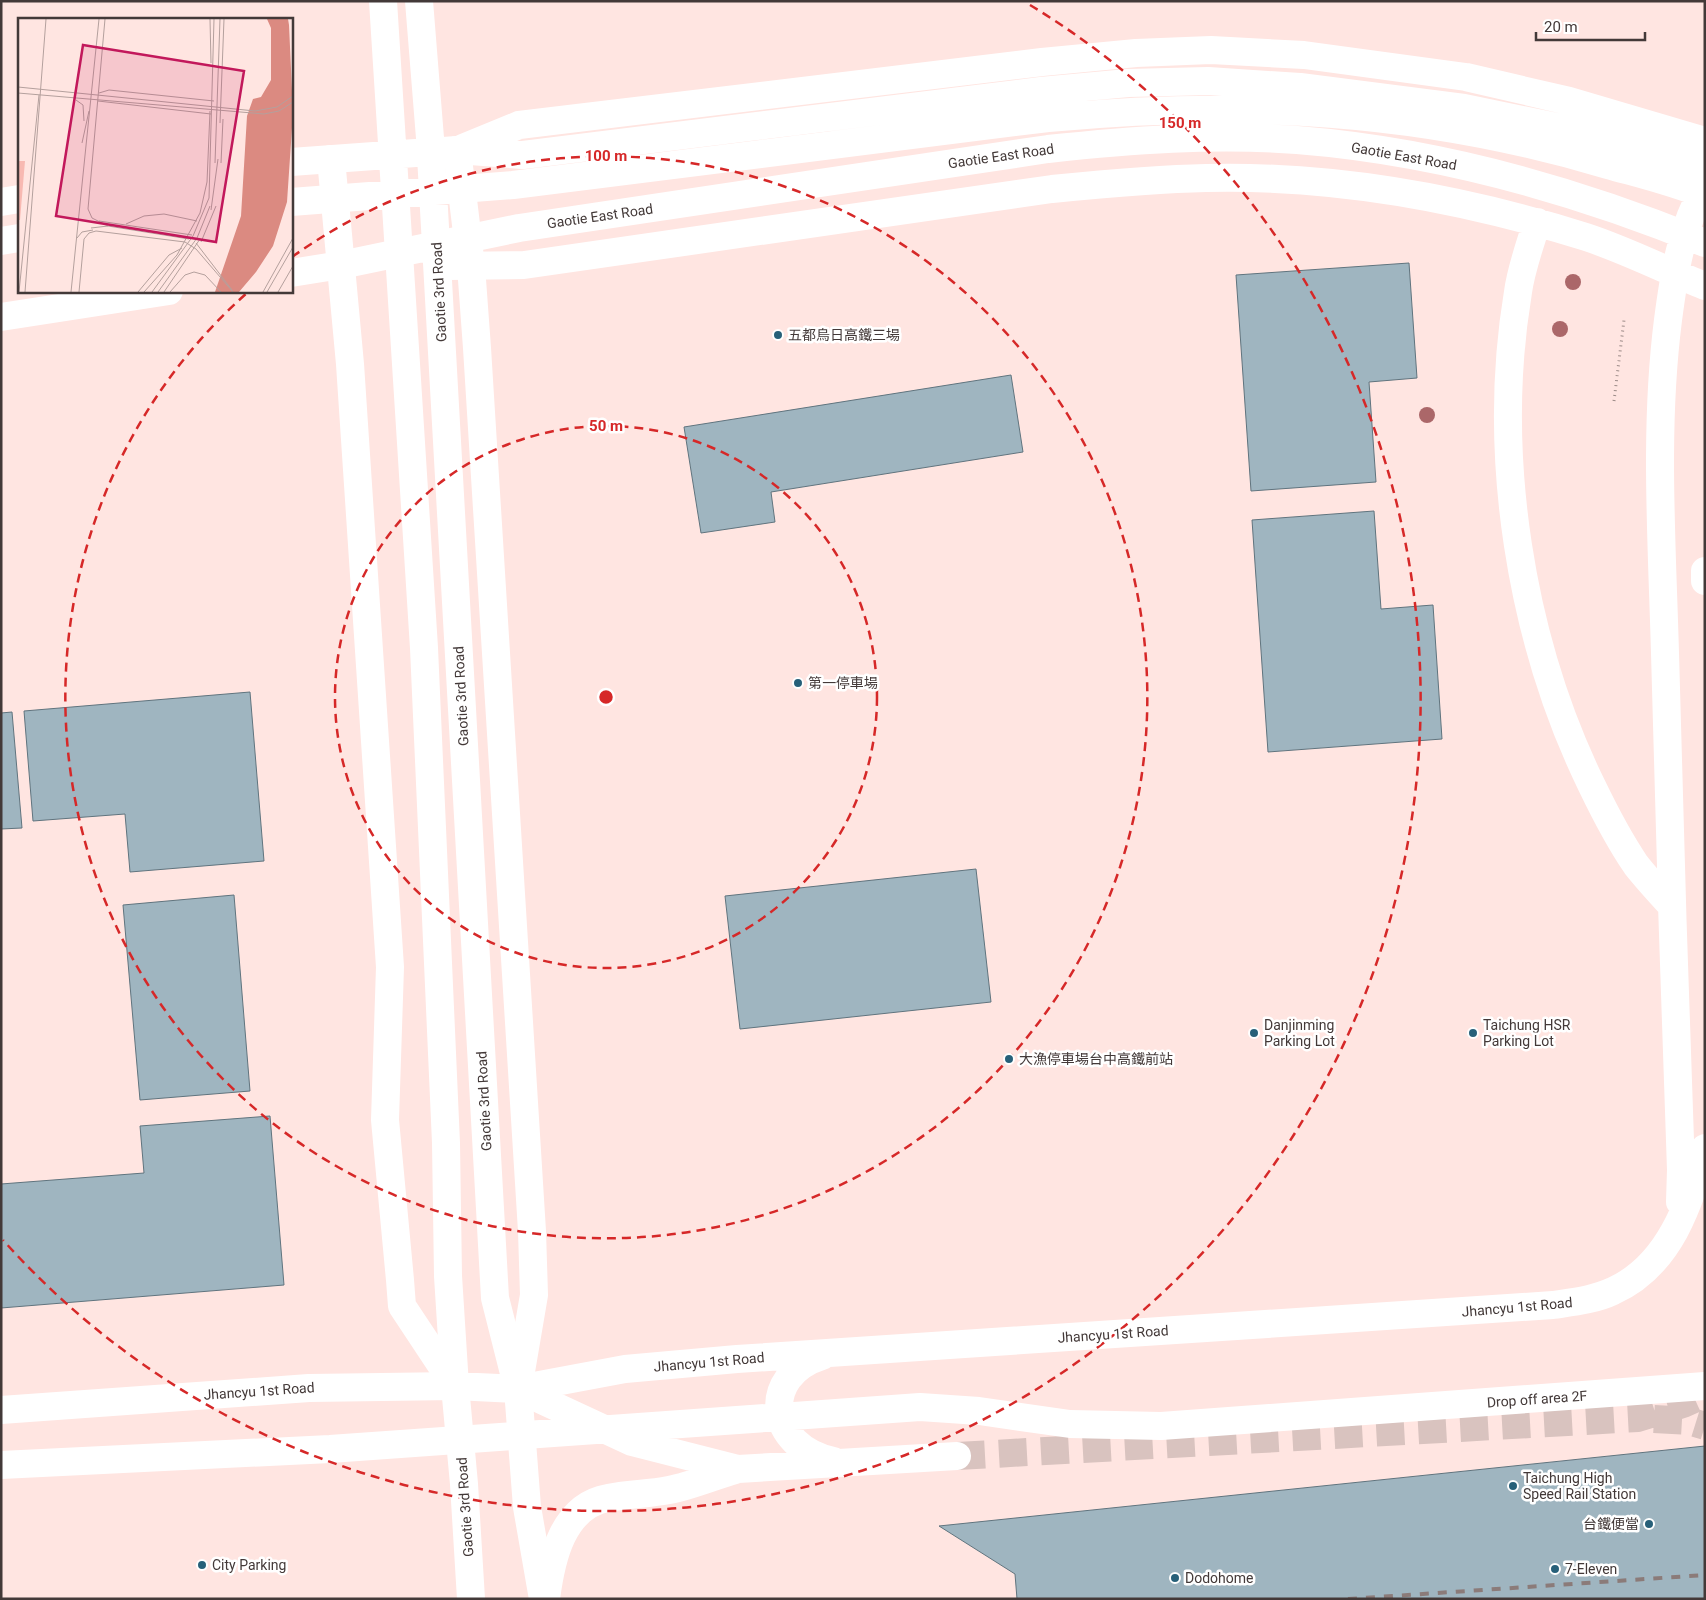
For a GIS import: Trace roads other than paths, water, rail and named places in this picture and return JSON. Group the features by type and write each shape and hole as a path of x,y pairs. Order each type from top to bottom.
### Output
{"street":[{"name":"Gaotie 3rd Road","path":"383,1 424,648 446,1143 448,1276 454,1386 464,1484 471,1599"},
{"name":"Gaotie 3rd Road","path":"419,1 430,138 495,1298 518,1389 527,1507 544,1599"},
{"path":"457,150 519,125 1042,62 1136,53 1211,50 1304,55 1466,77 1569,102 1705,141"},
{"path":"292,162 457,150 524,154 1128,83 1208,81 1290,86 1376,95 1464,108 1570,130 1705,166"},
{"path":"292,202 462,190 1048,118 1129,110 1208,108 1298,110 1458,128 1558,150 1703,192"},
{"name":"Gaotie East Road","path":"292,273 341,265 519,228 1048,149 1132,140 1208,137 1296,140 1376,149 1451,164 1592,200 1694,239"},
{"name":"Gaotie 3rd Road","path":"457,150 471,266 532,1231 534,1295 518,1389"},
{"name":"Gaotie 3rd Road","path":"331,159 341,265 390,966 385,1120 402,1306 454,1386"},
{"path":"341,265 524,265 1052,189 1208,178 1293,180 1368,188 1449,202 1537,222 1588,238 1705,286"},
{"name":"Jhancyu 1st Road","path":"1679,1224 1681,1170 1671,905 1661,477 1662,371 1674,273 1694,239 1703,192"},
{"path":"1,202 18,200"},
{"path":"1537,222 1518,291 1509,371 1510,467 1518,552 1535,634 1570,741 1608,818 1636,865 1671,905"},
{"path":"1,241 18,238"},
{"path":"1,318 163,292"},
{"path":"1705,571 1705,580"},
{"name":"Jhancyu 1st Road","path":"1,1410 309,1388 454,1386 518,1389 626,1369 835,1352 1553,1305 1584,1300 1612,1291 1636,1278 1666,1247 1679,1224 1698,1175 1705,1148"},
{"path":"835,1352 807,1361 791,1375 782,1394 779,1413 784,1431 799,1448 818,1458 846,1464"},
{"name":"Drop off area 2F","path":"1,1466 330,1449 920,1407 979,1411 1070,1424 1161,1426 1705,1386"},
{"name":"Jhancyu 1st Road","path":"518,1389 632,1442 738,1469 956,1456"},
{"path":"544,1599 556,1547 567,1527 585,1507 606,1498 671,1490 738,1469"}],"tunnel":[{"path":"957,1456 1638,1418 1683,1404 1705,1394"},
{"path":"1654,1419 1689,1421 1705,1426"}],"railway":[{"path":"1348,1599 1705,1575"}],"place":[{"name":"五都烏日高鐵三場","path":"778,335"},
{"name":"第一停車場","path":"798,683"},
{"name":"Danjinming Parking Lot","path":"1254,1033"},
{"name":"Taichung HSR Parking Lot","path":"1473,1033"},
{"name":"大漁停車場台中高鐵前站","path":"1009,1059"},
{"name":"Taichung High Speed Rail Station","path":"1513,1486"},
{"name":"台鐵便當","path":"1649,1524"},
{"name":"City Parking","path":"202,1565"},
{"name":"7-Eleven","path":"1555,1569"},
{"name":"Dodohome","path":"1175,1578"}]}
